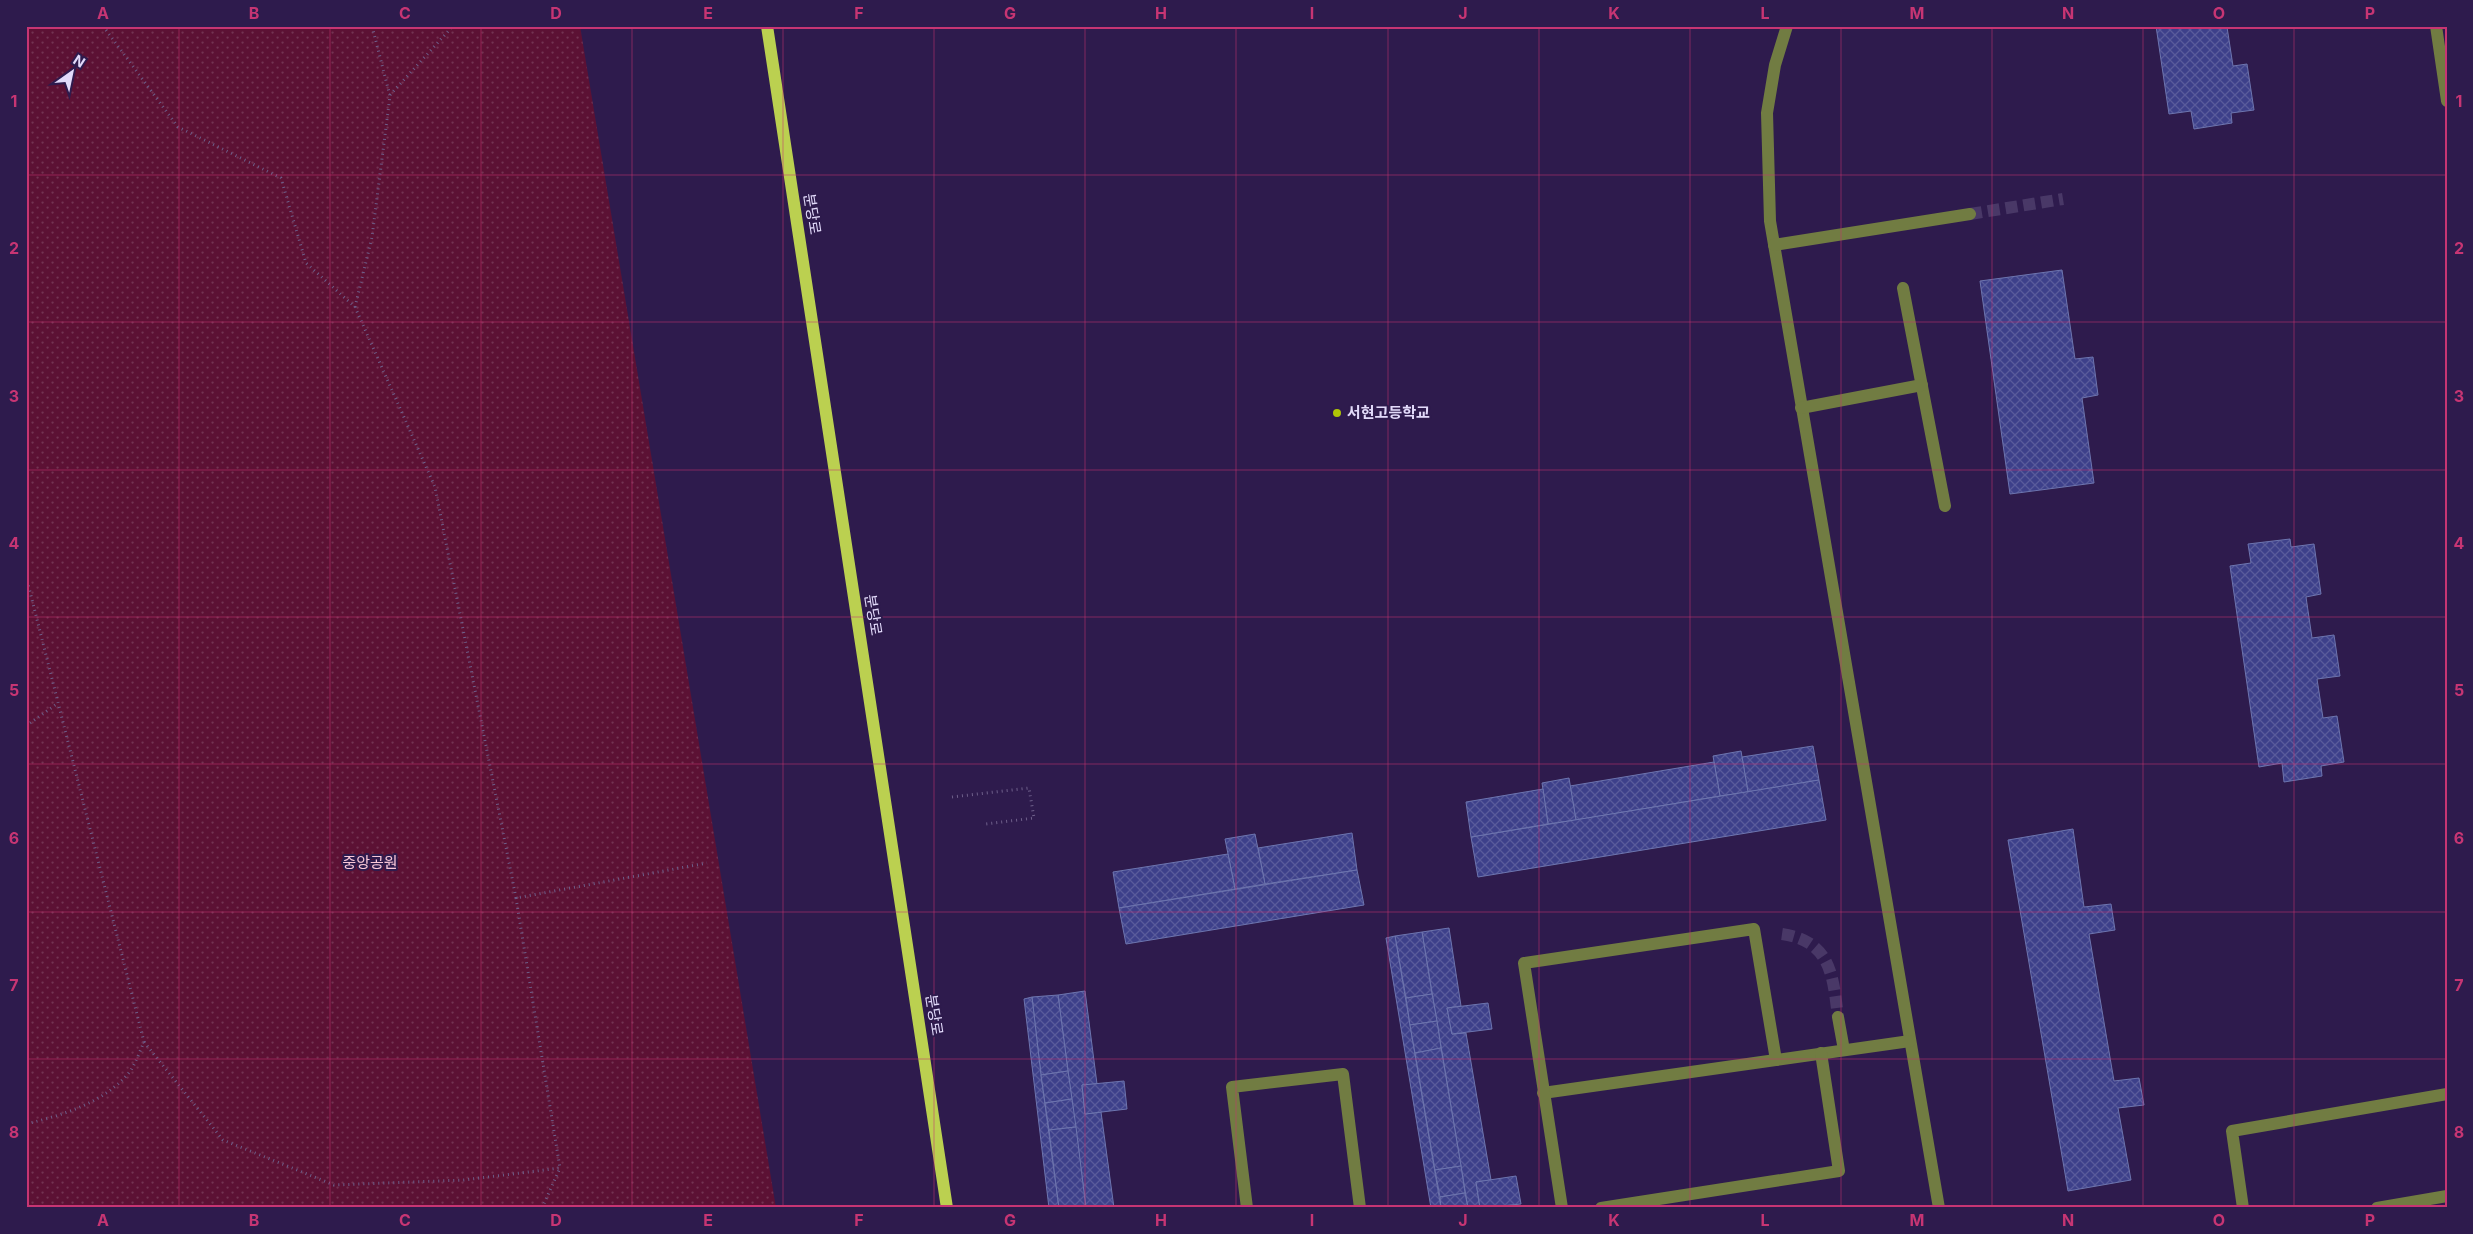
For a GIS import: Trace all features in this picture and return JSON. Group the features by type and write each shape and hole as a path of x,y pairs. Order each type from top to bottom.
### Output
{"main road":[{"name":"분당로","path":"767,26 948,1208"}],"street":[{"path":"1787,26 1775,65 1767,113 1770,221 1939,1208"},
{"path":"2436,26 2447,101"},
{"path":"1774,245 1970,214"},
{"path":"1903,288 1945,506"},
{"path":"1801,408 1922,385"},
{"path":"1562,1208 1524,963 1754,929 1776,1060"},
{"path":"1838,1018 1844,1050"},
{"path":"1544,1093 1910,1041"},
{"path":"1601,1208 1839,1171 1821,1053"},
{"path":"1247,1208 1232,1087 1343,1074 1360,1208"},
{"path":"2243,1208 2232,1131 2447,1094"},
{"path":"2377,1208 2447,1196"}],"path":[{"path":"104,26 178,127 281,178 306,262 355,306 435,487 516,898 560,1168 542,1208"},
{"path":"355,306 372,237 390,96 372,26"},
{"path":"390,96 453,26"},
{"path":"26,576 144,1042 223,1140 334,1184 464,1180 560,1168"},
{"path":"26,726 58,703"},
{"path":"952,798 1029,788 1034,818 986,824"},
{"path":"516,898 706,863"},
{"path":"26,1124 58,1116 104,1095 131,1070 144,1042"}],"green space":[{"name":"중앙공원","path":"26,26 580,26 776,1208 26,1208"}],"building":[{"path":"2156,26 2230,26 2227,27 2233,66 2247,64 2254,110 2231,113 2232,123 2194,129 2191,111 2169,114"},
{"path":"2062,270 2075,359 2093,357 2098,395 2082,398 2094,483 2010,494 1980,281"},
{"path":"2290,539 2291,547 2314,544 2321,594 2306,597 2312,638 2334,635 2340,676 2317,679 2323,718 2337,716 2344,762 2321,766 2322,776 2284,782 2282,763 2259,767 2230,566 2251,563 2248,544"},
{"path":"1813,746 1819,780 1748,792 1742,757"},
{"path":"1741,751 1748,792 1720,796 1713,756"},
{"path":"1714,762 1720,796 1576,820 1570,786"},
{"path":"1569,778 1576,820 1548,824 1542,783"},
{"path":"1819,780 1826,820 1478,877 1471,837"},
{"path":"1543,789 1548,824 1471,837 1466,802"},
{"path":"2073,829 2084,907 2111,904 2115,930 2089,934 2114,1081 2139,1078 2144,1105 2118,1108 2131,1180 2068,1191 2008,840"},
{"path":"1352,833 1357,870 1265,884 1258,848"},
{"path":"1255,834 1265,884 1235,889 1225,839"},
{"path":"1228,854 1235,889 1119,908 1113,872"},
{"path":"1357,870 1364,905 1126,944 1119,908"},
{"path":"1449,928 1461,1006 1447,1008 1452,1034 1466,1033 1491,1180 1476,1182 1480,1208 1468,1208 1422,932"},
{"path":"1422,932 1432,994 1406,998 1395,936"},
{"path":"1395,936 1441,1208 1431,1208 1386,938"},
{"path":"1085,991 1097,1084 1082,1085 1085,1114 1101,1112 1114,1208 1086,1208 1058,995"},
{"path":"1432,994 1437,1021 1410,1025 1406,998"},
{"path":"1058,995 1068,1071 1041,1075 1032,997"},
{"path":"1032,997 1059,1208 1049,1208 1024,999"},
{"path":"1488,1003 1492,1029 1452,1034 1447,1008"},
{"path":"1437,1021 1441,1048 1415,1053 1410,1025"},
{"path":"1441,1048 1461,1166 1435,1170 1415,1053"},
{"path":"1068,1071 1072,1099 1045,1103 1041,1075"},
{"path":"1124,1081 1127,1109 1085,1114 1082,1085"},
{"path":"1072,1099 1076,1127 1049,1130 1045,1103"},
{"path":"1076,1127 1086,1208 1059,1208 1049,1130"},
{"path":"1461,1166 1465,1193 1440,1197 1435,1170"},
{"path":"1516,1176 1521,1204 1480,1208 1476,1182"},
{"path":"1465,1193 1468,1208 1441,1208 1440,1197"}],"tunnel":[{"path":"1970,214 2063,199"},
{"path":"1782,934 1811,944 1820,953 1831,975 1838,1017"}],"place":[{"name":"서현고등학교","path":"1337,413"}]}
